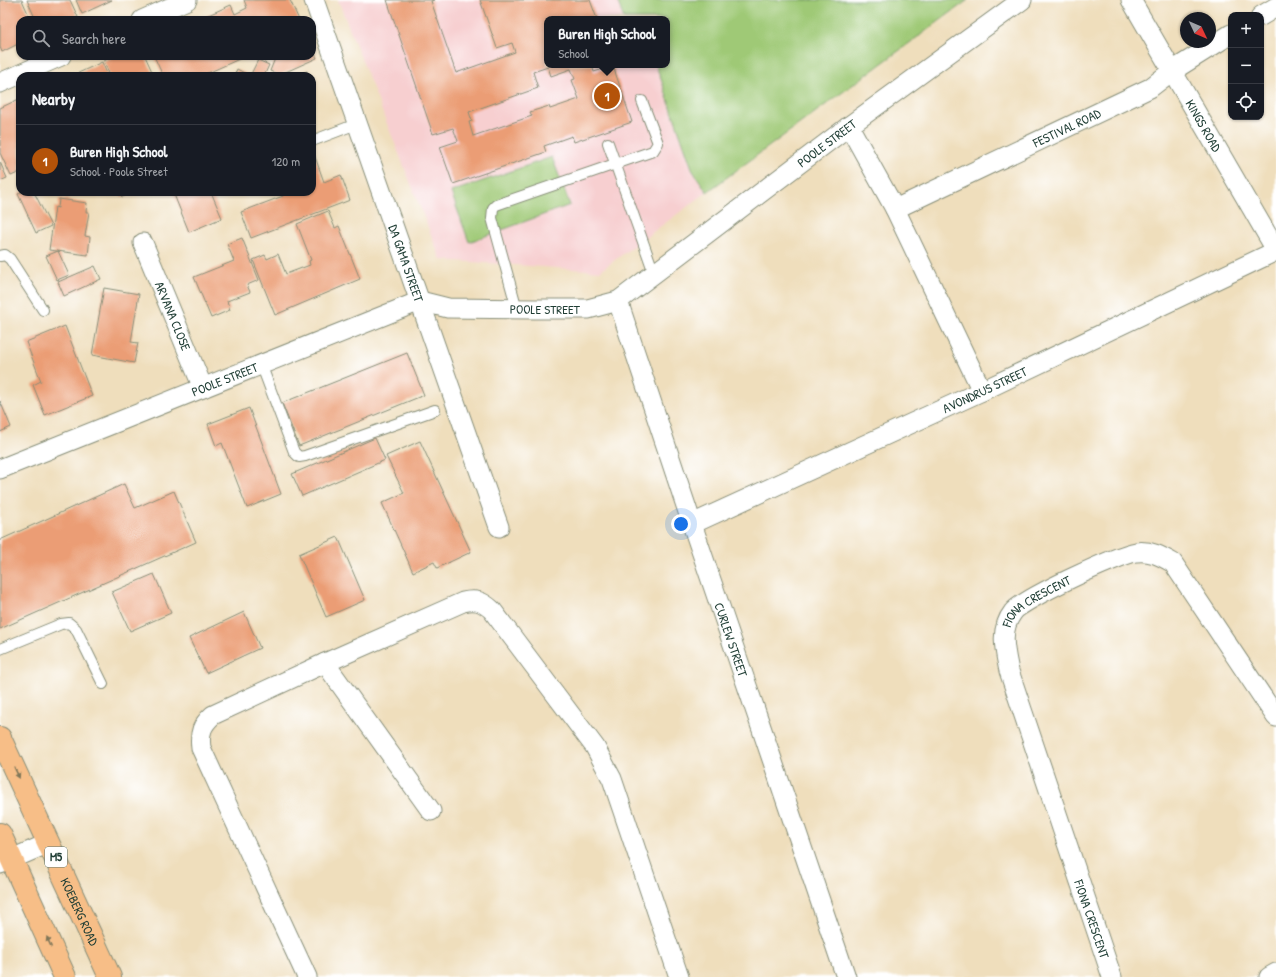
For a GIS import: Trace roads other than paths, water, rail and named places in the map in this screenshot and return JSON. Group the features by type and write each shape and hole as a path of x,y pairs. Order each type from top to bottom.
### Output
{"main road":[{"name":"KOEBERG ROAD","path":"0,738 110,977"},
{"path":"0,834 6,862 65,977"}],"street":[{"path":"151,16 187,0"},
{"name":"DA GAMA STREET","path":"314,0 359,123 499,527"},
{"name":"POOLE STREET","path":"0,469 420,301 448,308 588,309 618,301 849,126 1022,0"},
{"name":"KINGS ROAD","path":"1131,0 1276,251"},
{"path":"1264,14 1276,7"},
{"name":"FESTIVAL ROAD","path":"895,209 1150,88 1172,71 1228,36"},
{"path":"25,72 52,60"},
{"path":"0,83 16,76"},
{"path":"849,126 895,209 982,391"},
{"name":"ARVANA CLOSE","path":"144,243 203,388"},
{"name":"AVONDRUS STREET","path":"692,524 982,391 1276,251"},
{"name":"CURLEW STREET","path":"618,301 846,977"},
{"name":"FIONA CRESCENT","path":"1112,977 1009,671 1004,643 1005,628 1013,612 1028,600 1114,559 1136,552 1157,553 1173,562 1276,717"},
{"path":"307,977 201,748 199,735 204,723 213,715 325,662 463,602 473,600 484,602 492,610 595,747 612,778 679,977"},
{"path":"325,662 431,811"},
{"path":"6,862 49,843"},
{"path":"1269,977 1276,974"}],"lane":[{"path":"517,309 492,218 494,208 502,203 653,151 658,143 642,101"},
{"path":"316,139 359,123"},
{"path":"608,142 654,273"},
{"path":"0,256 5,255 10,259 42,310"},
{"path":"261,364 294,452 299,457 435,410"},
{"path":"0,649 61,624 69,624 76,629 103,684"}],"place":[{"name":"Buren High School","path":"607,96"}]}
